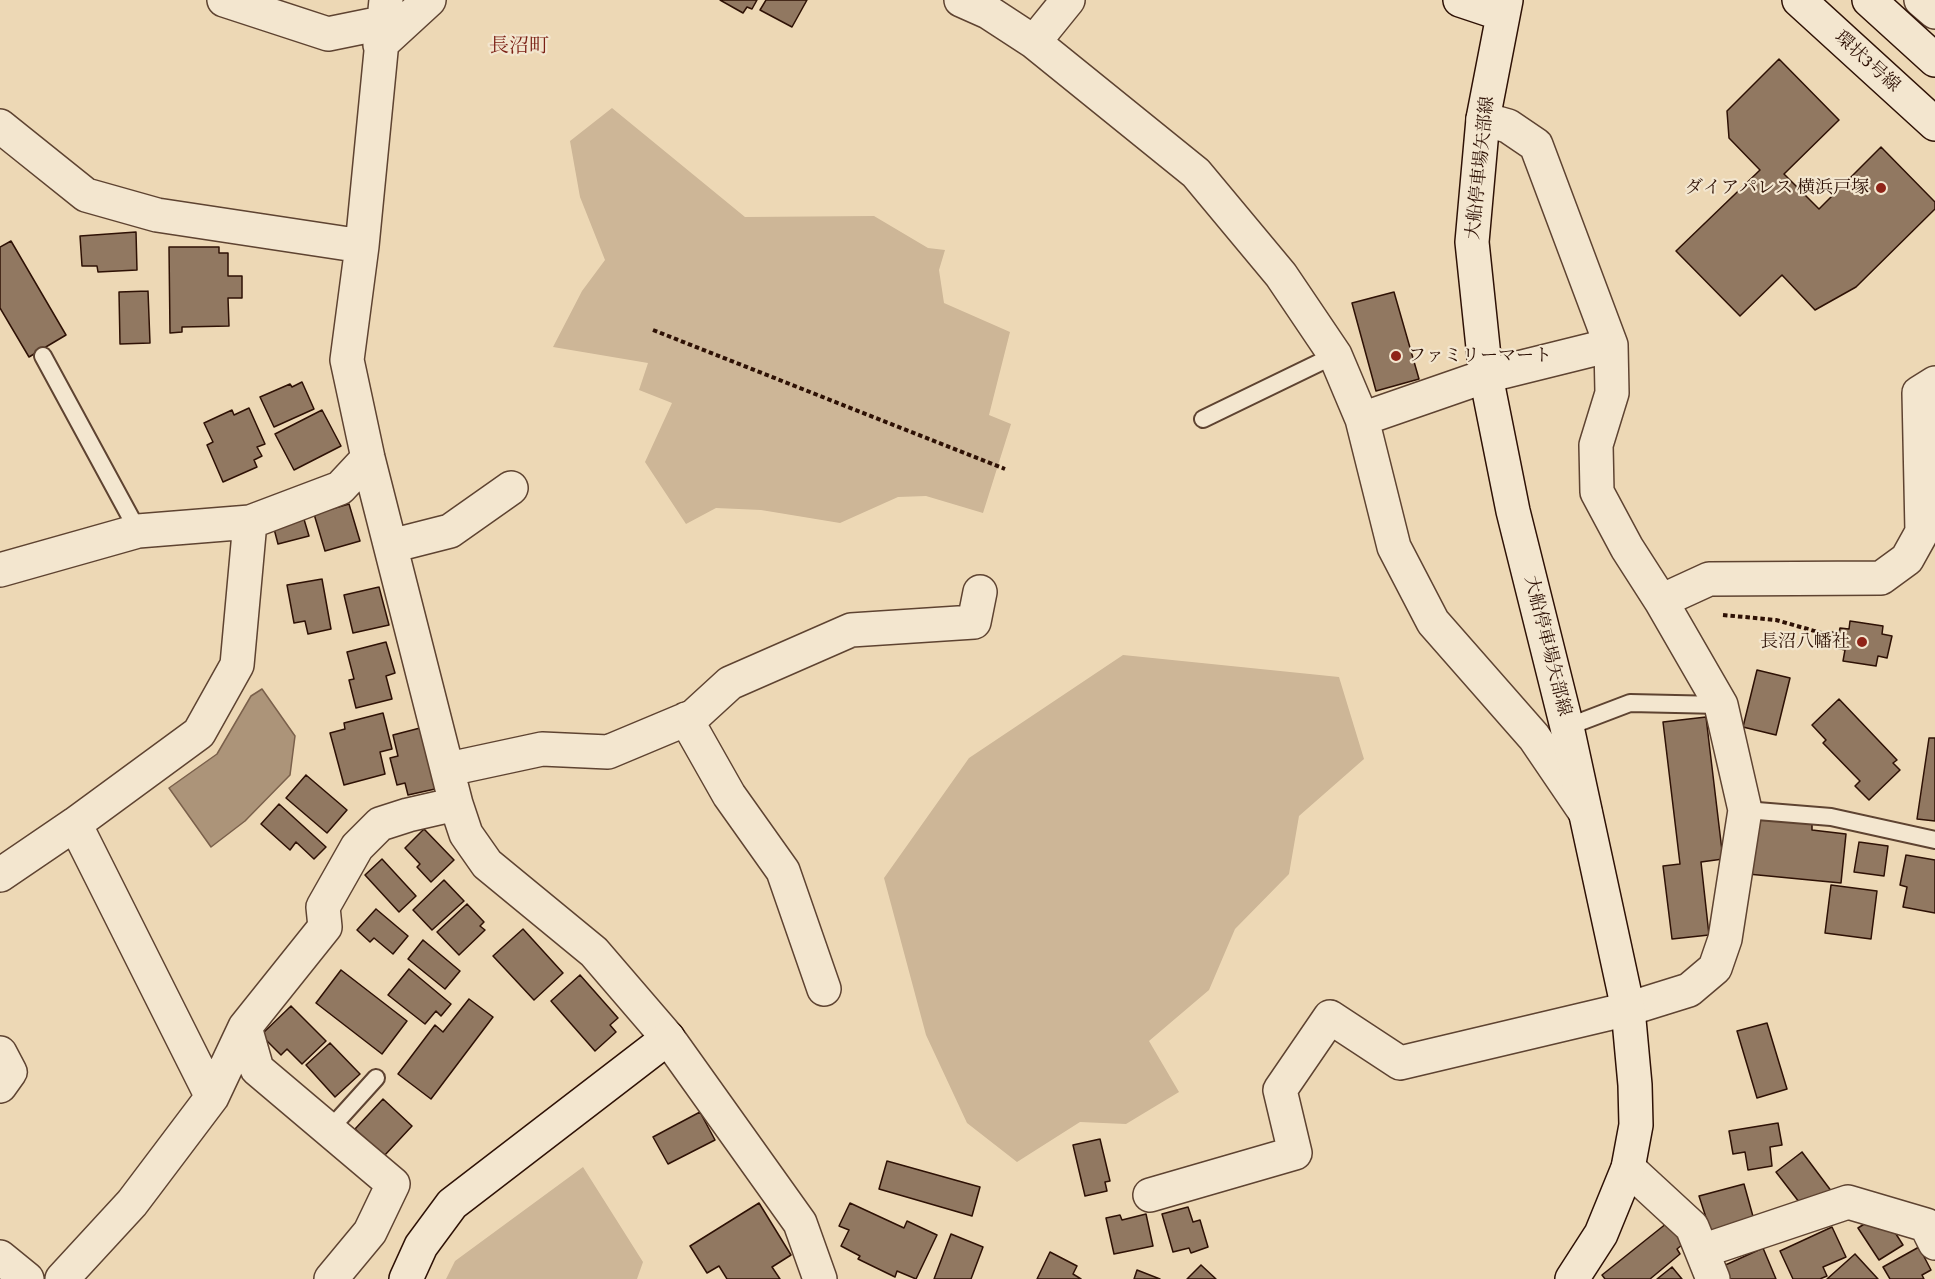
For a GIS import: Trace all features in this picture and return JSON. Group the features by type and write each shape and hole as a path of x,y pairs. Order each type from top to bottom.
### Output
{"street":[{"path":"224,0 328,34 383,23 429,0"},
{"path":"961,0 988,12 1034,42 1196,172 1281,275 1335,355 1362,419 1394,547 1433,622 1534,737 1586,814"},
{"path":"1034,42 1068,0"},
{"path":"1460,0 1504,7"},
{"name":"環状3号線","path":"1799,0 1935,124"},
{"path":"1869,0 1935,60"},
{"path":"1921,0 1935,12"},
{"name":"大船停車場矢部線","path":"1504,7 1483,119 1472,242 1486,376 1513,512 1567,727 1628,1009 1635,1085 1636,1125 1628,1167 1601,1234 1572,1279"},
{"path":"383,23 362,246 347,360 368,458 456,804 466,834 487,864 594,952 668,1038 800,1223 820,1279"},
{"path":"1150,1195 1295,1154 1280,1090 1330,1017 1400,1063 1628,1009 1689,990 1715,968 1725,939 1745,810 1721,705 1627,548 1597,492 1596,445 1612,393 1611,345 1536,145 1508,126 1483,119"},
{"path":"0,126 86,195 157,215 362,246"},
{"path":"1362,419 1486,376 1611,345"},
{"path":"1661,602 1709,579 1881,578 1908,559 1922,532 1919,393 1935,382"},
{"path":"0,570 138,531 250,522 340,488 368,458"},
{"path":"391,546 450,531 511,488"},
{"path":"0,875 75,824 199,733 237,665 250,522"},
{"path":"448,769 542,749 608,752 694,716 730,683 851,630 974,622 980,592"},
{"path":"686,719 729,795 783,871 824,989"},
{"path":"62,1279 132,1203 212,1096 245,1027 325,927 323,907 357,848 380,824 456,804"},
{"path":"75,824 212,1096"},
{"path":"245,1027 257,1069 393,1184 370,1232 331,1279"},
{"path":"406,1279 421,1246 452,1204 668,1038"},
{"path":"0,1053 10,1072 0,1086"},
{"path":"1628,1167 1692,1227 1708,1265 1848,1202 1926,1225 1935,1243"},
{"path":"0,1257 27,1279"}],"lane":[{"path":"1203,419 1335,355"},
{"path":"43,356 138,531"},
{"path":"1567,727 1630,703 1721,705"},
{"path":"1745,810 1831,817 1935,840"},
{"path":"329,1130 376,1078"}],"path":[{"path":"653,330 1005,469"},
{"path":"1776,620 1832,636"}],"shaded area":[{"path":"612,108 745,217 874,216 928,248 945,250 939,270 944,303 1010,332 989,415 1011,424 983,513 926,496 898,497 840,523 761,510 716,508 686,524 645,462 672,403 639,390 648,363 553,347 582,291 605,260 580,197 570,141"},
{"path":"1123,655 1339,677 1364,759 1299,816 1289,874 1235,929 1209,990 1149,1041 1179,1092 1126,1124 1080,1122 1017,1162 967,1123 926,1035 884,878 969,758"},
{"path":"262,689 295,736 290,775 245,821 211,847 169,788 217,754 251,696"},
{"path":"583,1167 643,1262 637,1279 446,1279 455,1261"}],"building":[{"path":"720,0 757,0 752,9 747,7 743,13"},
{"path":"766,0 807,0 792,27 760,10"},
{"name":"ダイアパレス 横浜戸塚","path":"1779,59 1839,120 1784,174 1819,209 1881,147 1935,202 1935,209 1856,287 1815,310 1782,275 1740,316 1676,251 1760,170 1729,138 1727,111"},
{"path":"136,232 137,270 98,272 97,266 82,266 80,236"},
{"path":"11,241 66,335 29,357 0,308 0,247"},
{"path":"169,247 219,247 219,253 228,253 228,276 242,276 242,298 228,298 229,326 182,327 182,332 170,333"},
{"path":"148,291 150,343 120,344 119,292"},
{"path":"1394,292 1419,379 1376,391 1352,303"},
{"path":"302,382 314,409 274,427 260,397 290,384 292,387"},
{"path":"249,408 265,444 257,447 262,456 254,460 257,467 223,482 207,445 213,442 204,423 232,410 234,415"},
{"path":"322,410 341,446 294,470 275,434"},
{"path":"349,504 360,541 325,551 314,514"},
{"path":"303,516 309,536 278,544 273,525"},
{"path":"322,579 331,629 308,634 305,621 294,623 287,585"},
{"path":"379,587 389,625 353,633 344,595"},
{"path":"1850,621 1883,626 1882,634 1892,636 1887,658 1878,656 1876,666 1843,661 1845,650 1836,648 1837,643 1830,642 1832,632 1839,633 1840,628 1849,629"},
{"path":"386,642 395,673 386,676 392,699 356,708 349,680 354,679 347,652"},
{"path":"1757,670 1790,678 1776,735 1743,727"},
{"path":"1839,699 1897,760 1893,763 1900,770 1869,800 1855,786 1860,781 1823,743 1826,740 1812,725"},
{"path":"383,713 392,749 380,752 385,774 344,785 330,733 345,729 344,723"},
{"path":"1706,717 1723,859 1701,862 1709,935 1672,939 1663,866 1680,864 1663,722"},
{"path":"420,728 435,789 408,795 405,783 397,785 390,758 398,756 393,735"},
{"path":"1929,738 1935,738 1935,821 1917,819"},
{"path":"306,775 347,810 327,833 286,798"},
{"path":"279,804 326,847 314,859 296,842 290,850 261,824"},
{"path":"1753,818 1812,824 1812,830 1846,834 1841,883 1748,874"},
{"path":"424,829 454,860 431,882 417,867 420,864 405,848"},
{"path":"1859,842 1888,846 1884,876 1854,872"},
{"path":"1906,855 1935,860 1935,913 1903,907 1907,887 1900,885"},
{"path":"382,859 416,896 399,912 365,875"},
{"path":"444,880 464,901 432,930 413,910"},
{"path":"1831,885 1877,891 1871,939 1825,933"},
{"path":"467,904 484,922 480,926 485,930 459,955 437,932"},
{"path":"376,909 408,936 393,954 374,938 370,942 357,930"},
{"path":"523,929 563,973 534,1000 493,956"},
{"path":"423,940 460,971 445,989 408,959"},
{"path":"409,969 451,1004 441,1016 436,1011 425,1024 388,995"},
{"path":"341,970 407,1021 382,1054 316,1003"},
{"path":"580,975 618,1018 610,1025 616,1032 595,1051 551,1001"},
{"path":"469,999 493,1017 431,1099 398,1074 435,1025 443,1032"},
{"path":"291,1006 326,1041 302,1064 287,1049 281,1055 261,1035"},
{"path":"1767,1023 1787,1089 1757,1098 1737,1031"},
{"path":"330,1043 360,1074 335,1097 306,1065"},
{"path":"383,1099 412,1126 384,1156 355,1129"},
{"path":"700,1112 715,1140 668,1164 653,1137"},
{"path":"1778,1123 1782,1145 1770,1147 1772,1166 1748,1170 1745,1152 1733,1154 1729,1131"},
{"path":"1100,1139 1110,1181 1105,1182 1107,1191 1085,1196 1073,1145"},
{"path":"1802,1152 1832,1192 1806,1211 1776,1172"},
{"path":"887,1161 980,1187 972,1216 879,1189"},
{"path":"1744,1184 1754,1220 1711,1233 1699,1196"},
{"path":"759,1203 791,1255 772,1267 780,1279 727,1279 719,1266 707,1273 690,1246"},
{"path":"850,1203 904,1228 907,1221 937,1235 916,1279 897,1271 895,1277 858,1259 860,1256 841,1246 849,1230 839,1226"},
{"path":"1188,1207 1193,1222 1200,1220 1208,1247 1191,1253 1189,1248 1173,1252 1162,1214"},
{"path":"1146,1214 1153,1246 1114,1254 1106,1218 1120,1215 1122,1220"},
{"path":"1872,1219 1879,1229 1889,1223 1903,1245 1879,1260 1858,1228"},
{"path":"1667,1223 1683,1244 1677,1249 1680,1254 1650,1279 1605,1279 1602,1275"},
{"path":"1832,1227 1846,1257 1823,1267 1827,1276 1820,1279 1793,1279 1780,1251"},
{"path":"951,1234 983,1247 971,1279 934,1279"},
{"path":"1919,1247 1931,1270 1922,1275 1924,1279 1890,1279 1883,1267"},
{"path":"1763,1248 1776,1279 1727,1279 1721,1267"},
{"path":"1050,1252 1077,1266 1073,1274 1081,1279 1037,1279"},
{"path":"1855,1254 1878,1279 1827,1279"},
{"path":"1201,1265 1216,1279 1187,1279"},
{"path":"1672,1267 1682,1279 1657,1279"},
{"path":"1137,1270 1160,1279 1134,1279"}],"place":[{"name":"ダイアパレス 横浜戸塚","path":"1881,188"},
{"name":"ファミリーマート","path":"1396,356"},
{"name":"長沼八幡社","path":"1862,642"}],"district":[{"name":"長沼町","path":"519,47"}]}
